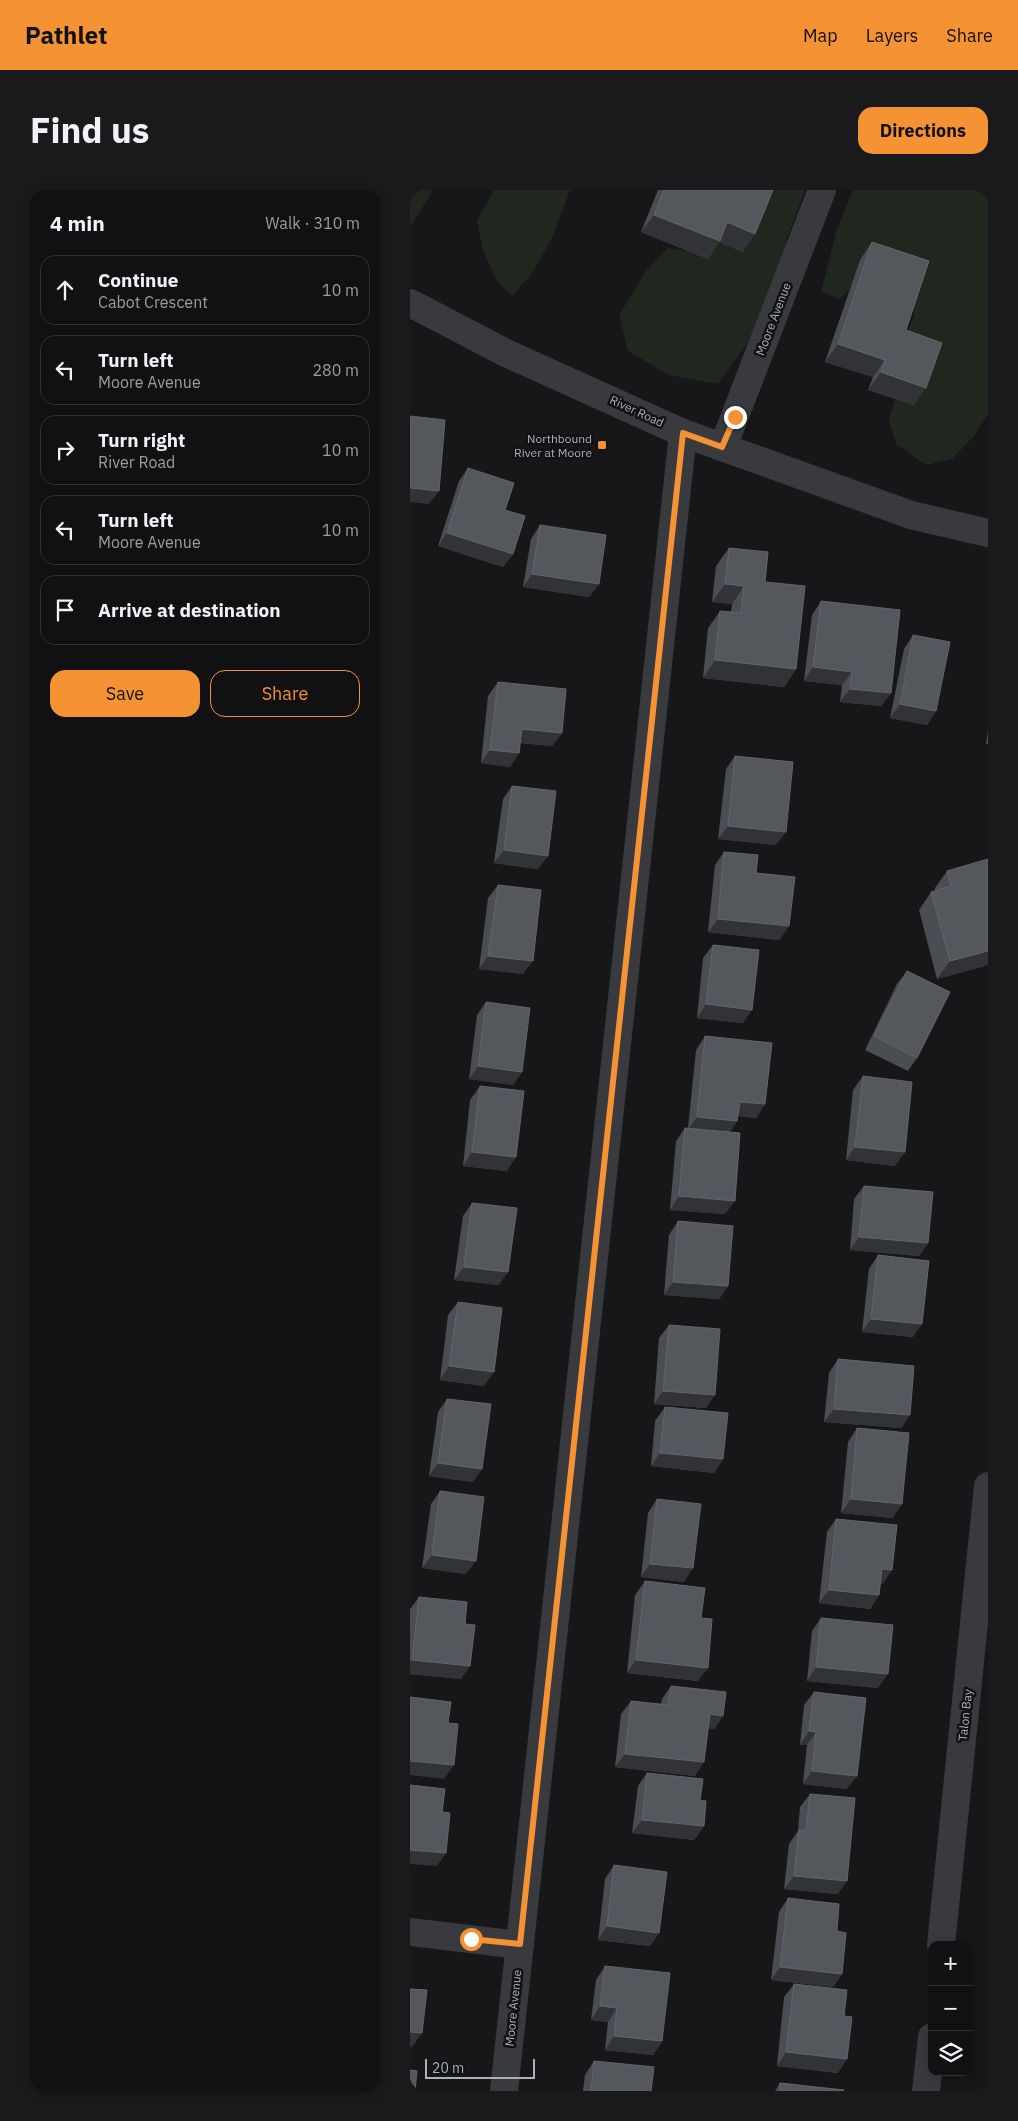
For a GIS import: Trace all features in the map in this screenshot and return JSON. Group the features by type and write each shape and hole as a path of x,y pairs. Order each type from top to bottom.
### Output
{"street":[{"name":"Moore Avenue","path":"722,447 822,190"},
{"name":"River Road","path":"410,303 506,353 683,433 911,515 988,533"},
{"name":"Moore Avenue","path":"504,2091 683,433"},
{"name":"Talon Bay","path":"941,1941 988,1486"},
{"path":"410,1932 520,1944"},
{"path":"926,2091 928,2073"}],"shaded area":[{"path":"410,190 430,190 432,192 410,227"},
{"path":"494,190 570,190 553,236 533,272 512,296 497,281 483,250 477,221"},
{"path":"687,190 805,190 787,238 785,258 754,334 718,384 669,375 628,351 619,315 646,271 667,248 708,254"},
{"path":"853,190 988,190 988,414 974,436 952,459 926,465 896,444 889,421 898,386 897,356 914,317 913,285 858,281 840,299 821,292 837,229"}],"building":[{"path":"664,190 773,190 755,234 727,222 720,241 654,215"},
{"path":"872,242 929,261 906,330 942,343 926,388 881,372 885,360 838,344"},
{"path":"410,416 445,420 439,491 410,488"},
{"path":"468,468 514,483 505,510 525,516 513,554 447,533"},
{"path":"540,525 606,535 599,584 532,574"},
{"path":"729,548 768,552 765,582 805,586 796,669 715,660 720,611 741,613 744,586 725,584"},
{"path":"821,601 900,610 891,693 850,689 852,672 813,667"},
{"path":"913,635 950,642 936,711 900,704"},
{"path":"498,682 566,689 562,733 522,729 519,753 490,750"},
{"path":"735,756 793,762 786,832 728,826"},
{"path":"512,786 556,791 548,856 504,850"},
{"path":"724,852 758,855 756,873 795,877 789,926 718,919"},
{"path":"988,859 988,951 950,961 931,892 951,886 947,871"},
{"path":"498,885 541,890 533,961 488,956"},
{"path":"713,945 759,950 752,1010 706,1004"},
{"path":"907,971 950,992 917,1058 874,1036"},
{"path":"486,1002 530,1008 522,1072 478,1066"},
{"path":"705,1036 772,1043 765,1104 740,1102 737,1121 697,1117"},
{"path":"863,1076 912,1082 905,1152 855,1147"},
{"path":"480,1086 524,1091 516,1157 472,1152"},
{"path":"685,1128 740,1133 735,1201 679,1196"},
{"path":"864,1186 933,1192 928,1243 859,1237"},
{"path":"472,1203 517,1208 508,1272 464,1267"},
{"path":"678,1221 733,1226 728,1286 673,1282"},
{"path":"878,1255 929,1261 922,1324 871,1319"},
{"path":"458,1302 502,1308 494,1372 449,1366"},
{"path":"669,1325 720,1329 715,1395 663,1391"},
{"path":"838,1359 914,1366 910,1415 834,1409"},
{"path":"447,1399 491,1404 482,1469 438,1463"},
{"path":"665,1407 728,1413 723,1459 660,1453"},
{"path":"857,1428 909,1433 902,1504 851,1499"},
{"path":"440,1491 484,1497 476,1561 432,1555"},
{"path":"657,1499 701,1504 693,1568 650,1564"},
{"path":"836,1519 897,1525 892,1570 882,1569 879,1595 829,1590"},
{"path":"645,1581 705,1588 701,1618 712,1619 708,1668 636,1660"},
{"path":"419,1597 467,1602 465,1624 475,1625 470,1666 412,1660"},
{"path":"821,1618 893,1625 888,1674 816,1667"},
{"path":"671,1686 726,1692 723,1716 710,1714 704,1762 625,1754 631,1701 668,1705"},
{"path":"814,1692 866,1698 857,1776 812,1771 816,1732 809,1731"},
{"path":"410,1697 451,1702 448,1723 458,1724 454,1765 410,1761"},
{"path":"647,1773 703,1779 700,1800 706,1801 704,1826 642,1820"},
{"path":"410,1785 445,1789 442,1812 450,1813 446,1853 410,1850"},
{"path":"810,1794 855,1798 847,1881 794,1876 799,1830 806,1831"},
{"path":"614,1865 667,1872 659,1933 607,1926"},
{"path":"788,1898 839,1904 837,1931 846,1933 842,1974 780,1967"},
{"path":"605,1966 670,1973 662,2041 614,2036 617,2008 600,2006"},
{"path":"794,1984 847,1990 844,2016 852,2017 847,2059 786,2052"},
{"path":"410,1989 427,1990 422,2033 410,2032"},
{"path":"594,2061 654,2067 651,2091 591,2091"},
{"path":"410,2070 417,2071 415,2091 410,2091"},
{"path":"780,2083 844,2090 780,2091"}],"place":[{"name":"Northbound River at Moore","path":"602,445"}],"route":[{"path":"471,1939 520,1944 683,433 722,447 735,417"}]}
